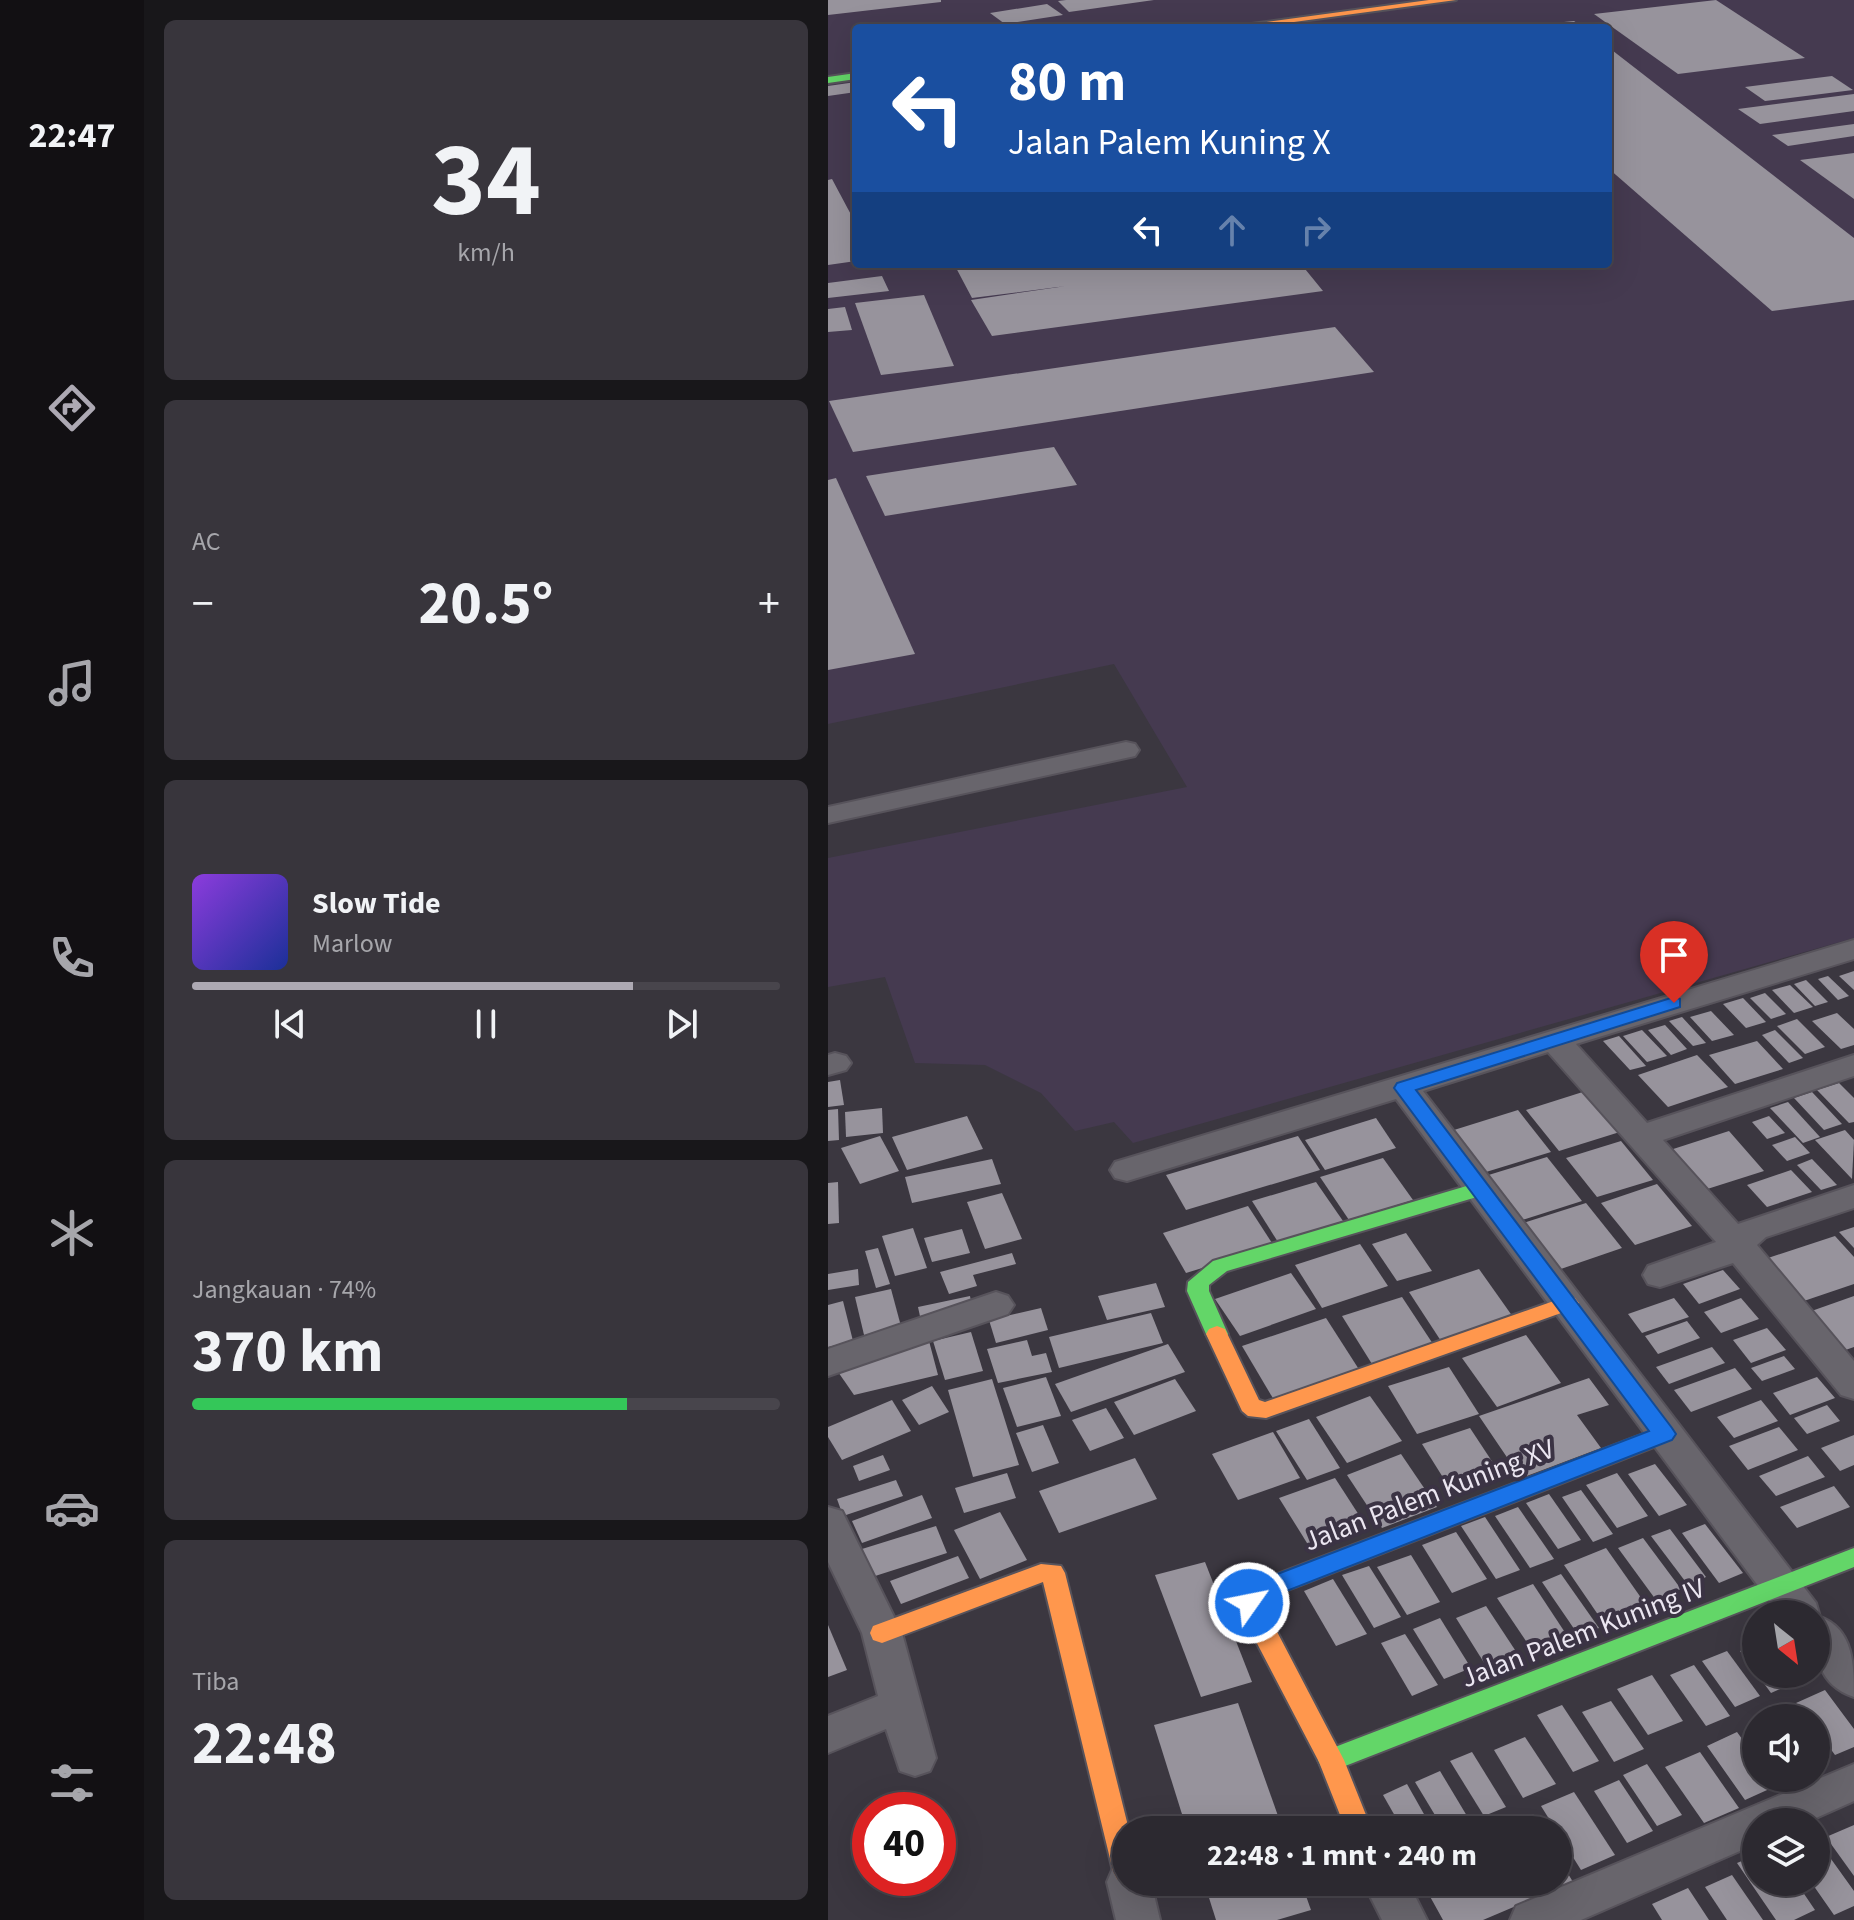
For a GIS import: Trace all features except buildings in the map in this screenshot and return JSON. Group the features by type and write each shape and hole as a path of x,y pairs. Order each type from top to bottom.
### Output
{"street":[{"path":"1259,24 1451,0"},
{"path":"828,80 852,77"},
{"path":"828,815 1126,750"},
{"path":"1127,1170 1854,949"},
{"path":"1553,1038 1849,1374"},
{"path":"1638,1137 1854,1065"},
{"path":"1404,1088 1791,1600"},
{"path":"1480,1189 1220,1266 1198,1282 1198,1291 1250,1405 1256,1410 1266,1410 1568,1303"},
{"path":"1660,1275 1714,1259 1754,1229 1854,1196"},
{"path":"828,1363 996,1305"},
{"name":"Jalan Palem Kuning XV","path":"1353,1816 1331,1760 1250,1607 1254,1596 1664,1434"},
{"path":"828,1522 882,1633 915,1758"},
{"name":"Jalan Palem Kuning IV","path":"1791,1600 1854,1557"},
{"path":"882,1633 1041,1573 1053,1573 1113,1816"},
{"name":"Jalan Palem Kuning IV","path":"1331,1760 1742,1617"},
{"path":"1830,1650 1854,1680"},
{"path":"828,1735 899,1705"},
{"path":"1793,1808 1854,1782"},
{"path":"1532,1920 1742,1830"},
{"path":"1132,1896 1138,1920"},
{"path":"1392,1896 1405,1920"}],"shaded area":[{"path":"828,0 1854,0 1854,938 1133,1143 1114,1122 1075,1131 1041,1093 985,1065 915,1063 885,977 828,987 828,858 1187,787 1114,664 828,724"}],"traffic: fast":[{"path":"828,80 852,77"},
{"path":"1217,1334 1198,1291 1198,1282 1220,1266 1480,1189"},
{"path":"1331,1760 1854,1557"}],"traffic: slow":[{"path":"1259,24 1451,0"},
{"path":"1217,1334 1250,1405 1256,1410 1266,1410 1568,1303"},
{"path":"1353,1816 1331,1760 1250,1607 1250,1599 1262,1590 1664,1434"},
{"path":"882,1633 1041,1573 1053,1573 1113,1816"}],"route":[{"path":"1249,1603 1262,1590 1664,1434 1404,1088 1553,1038 1674,1003"}]}
